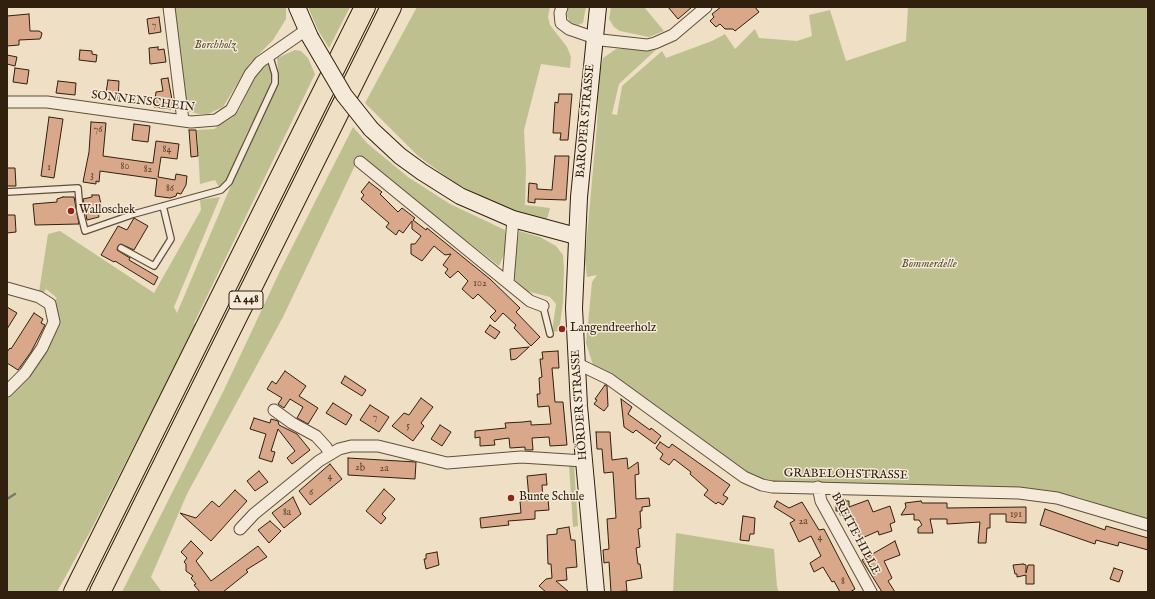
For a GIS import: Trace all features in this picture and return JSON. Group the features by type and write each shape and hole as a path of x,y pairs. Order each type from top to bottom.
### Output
{"highway":[{"name":"A 448","path":"74,592 365,7"},
{"name":"A 448","path":"100,592 391,7"}],"main road":[{"path":"297,7 308,34 344,95 371,129 400,156 442,186 486,208 513,219 576,236"},
{"name":"BAROPER STRASSE","path":"576,236 598,7"},
{"name":"HÖRDER STRASSE","path":"576,236 574,308 576,363 596,592"}],"street":[{"path":"169,7 183,121"},
{"path":"562,7 560,20 562,25 569,29 594,38 647,44 655,43 673,35 706,7"},
{"name":"SONNENSCHEIN","path":"7,102 47,102 183,121 202,122 216,120 231,110 250,74 269,54 308,34"},
{"path":"360,162 530,301 543,306"},
{"path":"508,282 513,219"},
{"path":"7,288 39,297 50,304 54,322 42,348 24,373 7,391"},
{"name":"GRABELOHSTRASSE","path":"576,363 609,379 750,481 772,487 1018,492 1067,501 1148,525"},
{"path":"274,410 292,423 316,436 330,454"},
{"path":"240,529 254,514 330,454 345,448 366,445 378,446 447,463 521,457 584,461"},
{"name":"BREITE HILLE","path":"818,487 821,501 871,592"}],"lane":[{"path":"7,192 78,188 80,212 85,231 163,206 221,190 229,182 275,83 275,74 269,54"},
{"path":"121,248 154,266 171,239 163,206"},
{"path":"543,306 550,334"}],"green space":[{"name":"Borchholz","path":"173,7 286,7 286,19 273,40 250,63 223,107 208,114 199,114 188,111 180,78"},
{"path":"308,7 350,7 329,48 318,30"},
{"path":"417,7 550,7 548,17 550,25 567,47 571,57 570,68 541,64 524,130 526,170 525,205 550,208 547,219 509,210 455,183 418,156 365,103"},
{"path":"568,7 586,7 583,23 578,25 570,22 567,16"},
{"path":"611,7 644,7 664,31 649,37 620,31 614,27 609,19"},
{"name":"Bömmerdelle","path":"908,7 1148,7 1148,520 1078,497 1019,488 773,482 756,478 737,469 593,365 586,343 592,282 597,275 587,277 585,259 597,125 599,75 603,58 616,49 659,47 619,84 612,114 617,115 622,86 662,51 666,58 712,41 725,34 735,49 755,29 759,38 797,41 812,36 809,15 830,10 846,61 906,41"},
{"path":"295,50 301,51 308,58 315,74 194,323 196,325 91,530 57,592 7,592 7,396 48,345 52,302 57,298 46,289 43,294 39,292 48,234 60,231 154,293 201,210 200,200 220,197 174,307 177,313 252,136 276,88 279,78 277,58"},
{"path":"267,63 272,74 269,90 246,135 226,183 219,187 215,180 200,184 197,130 214,129 232,118 239,110 254,79"},
{"path":"353,127 368,144 408,177 450,204 505,230 506,250 499,266 359,157 283,317 187,494 151,577 162,592 122,592 224,390 280,271"},
{"path":"519,231 540,237 556,246 563,255 563,302 559,331 552,332 556,304 550,297 526,291 515,280 514,263"},
{"path":"569,465 574,465 578,526 573,527"},
{"path":"676,533 774,549 777,587 779,592 673,592"}],"building":[{"path":"668,7 692,7 678,19"},
{"path":"721,7 755,7 759,12 735,31 733,29 725,29 720,24 716,27 710,21 714,17 712,14"},
{"path":"29,14 30,31 39,31 42,33 40,39 19,40 19,45 7,46 7,16"},
{"path":"159,17 161,32 149,34 147,19"},
{"path":"158,47 158,50 164,49 166,62 150,64 149,48"},
{"path":"80,50 92,51 92,54 97,55 96,62 79,60"},
{"path":"7,55 17,57 15,66 7,64"},
{"path":"15,68 29,70 27,84 13,82"},
{"path":"168,78 173,105 171,109 154,107 156,92 163,91 161,79"},
{"path":"108,80 119,81 118,100 105,99"},
{"path":"58,81 76,83 75,95 56,93"},
{"path":"559,94 572,94 568,140 560,140 561,133 553,133 555,102 558,103"},
{"path":"49,117 63,119 54,178 41,176"},
{"path":"91,122 106,123 103,156 153,163 156,141 179,144 177,159 161,157 158,177 175,180 176,174 187,176 186,185 181,194 177,193 176,196 170,198 155,196 157,179 100,171 99,182 96,181 96,184 83,182 89,152"},
{"path":"134,124 150,126 148,142 132,140"},
{"path":"189,130 196,130 198,156 191,157"},
{"path":"555,156 569,156 566,200 535,199 535,203 528,202 529,183 537,184 537,189 552,190"},
{"path":"7,168 15,168 16,186 7,186"},
{"path":"369,182 382,192 380,194 398,212 402,208 415,218 413,220 426,230 427,228 490,279 520,308 516,312 540,337 531,346 514,328 516,325 503,313 495,322 490,317 496,311 478,294 473,299 462,289 468,281 458,271 450,278 445,273 448,269 443,265 451,254 445,255 434,246 422,261 411,254 411,244 415,244 421,236 412,229 412,221 403,233 399,230 396,235 386,227 389,223 361,199 364,195 361,192"},
{"path":"92,195 99,195 102,209 98,210 99,217 87,220 83,199 92,197"},
{"path":"63,197 74,197 79,224 35,225 33,204 57,202 57,199"},
{"path":"7,215 15,215 16,232 7,233"},
{"path":"134,218 148,226 134,250 121,244 118,246 117,250 130,258 129,260 158,277 154,285 115,261 114,262 101,255 118,226 127,230"},
{"path":"7,307 17,313 7,329"},
{"path":"34,313 43,319 41,323 45,325 31,352 18,370 7,363 7,352 10,348 11,349"},
{"path":"490,325 500,332 495,339 485,332"},
{"path":"529,347 516,359 511,360 510,349"},
{"path":"558,351 559,368 552,368 555,402 563,402 567,445 550,446 549,437 532,438 533,450 525,450 525,447 510,448 509,438 494,440 495,445 480,446 480,437 475,438 475,431 506,428 505,423 531,421 531,425 551,424 549,406 538,407 537,394 540,394 539,378 542,377 540,359 543,359 542,352"},
{"path":"285,371 306,386 299,396 318,408 308,424 297,418 303,407 290,399 284,408 278,404 282,398 267,389 272,381 276,384"},
{"path":"345,376 366,390 362,396 341,383"},
{"path":"605,385 607,386 608,406 604,411 594,404 597,400 595,399"},
{"path":"421,398 433,407 421,423 424,426 413,441 392,426 404,413 409,415"},
{"path":"621,399 632,407 628,414 661,436 655,444 636,430 633,433 624,427"},
{"path":"333,403 352,415 346,425 326,413"},
{"path":"370,405 389,417 379,432 360,420"},
{"path":"254,418 270,423 271,419 278,421 279,425 297,434 310,450 292,464 287,458 295,451 278,429 271,451 275,452 272,462 259,458 266,434 250,429"},
{"path":"440,425 451,432 442,446 431,439"},
{"path":"596,432 610,432 612,460 627,458 628,469 638,462 639,474 635,475 636,499 649,498 650,506 642,507 642,511 640,511 641,528 638,529 640,547 636,548 642,578 626,581 627,591 611,592 609,562 604,563 603,550 609,549 607,519 616,518 613,472 604,473 602,449 597,449"},
{"path":"660,442 669,448 672,444 730,485 723,495 728,498 723,505 718,502 716,504 704,495 708,490 690,474 691,472 674,459 669,465 660,459 663,454 656,448"},
{"path":"348,458 416,462 415,479 348,475"},
{"path":"330,464 342,479 310,505 299,491"},
{"path":"259,471 268,482 255,491 247,481"},
{"path":"546,474 547,485 542,485 543,500 548,499 549,510 535,511 535,519 508,521 509,525 481,528 480,518 521,513 520,501 529,500 527,476"},
{"path":"384,489 395,499 382,514 386,518 381,524 366,511"},
{"path":"235,490 247,501 211,541 180,513 196,518 212,501 219,507"},
{"path":"293,497 301,514 284,528 272,513"},
{"path":"836,499 845,499 845,501 849,501 849,507 868,500 873,512 890,506 895,522 890,524 892,531 879,535 878,531 860,539 853,516 840,515 840,511 836,511"},
{"path":"777,501 789,508 802,502 819,530 824,529 855,589 850,592 840,592 834,581 832,582 823,567 814,572 810,563 821,556 811,536 799,542 790,523 795,520 774,507"},
{"path":"921,501 922,503 947,503 947,508 1026,507 1026,523 1006,522 1006,514 990,514 990,528 987,528 986,543 978,543 980,522 947,524 947,519 930,519 933,533 918,533 918,528 922,525 919,520 914,520 914,514 901,515 906,507 905,503"},
{"path":"1045,509 1105,530 1106,526 1148,538 1148,550 1119,542 1118,546 1096,540 1095,544 1040,525"},
{"path":"743,516 755,518 754,534 750,534 749,541 740,540"},
{"path":"270,521 281,531 269,543 258,530"},
{"path":"569,527 571,540 575,540 577,567 566,568 567,580 556,581 569,592 546,592 539,586 546,579 552,578 551,564 548,564 547,535 557,534 557,529"},
{"path":"191,541 203,553 196,561 211,581 258,546 267,557 246,570 248,572 223,592 200,592 194,585 196,584 191,578 193,576 186,571 186,564 184,562 187,558 181,552"},
{"path":"895,541 900,555 884,561 892,578 888,581 895,592 882,592 862,560"},
{"path":"437,552 439,565 426,569 424,559 426,559 426,554"},
{"path":"1013,565 1026,565 1026,573 1028,565 1034,565 1034,584 1026,584 1026,575 1017,577 1017,574 1015,574"},
{"path":"1114,568 1123,571 1119,582 1110,579"}],"waterway":[{"path":"7,499 15,494"}],"place":[{"name":"Walloschek","path":"71,211"},
{"name":"Langendreerholz","path":"562,329"},
{"name":"Bunte Schule","path":"511,498"}]}
